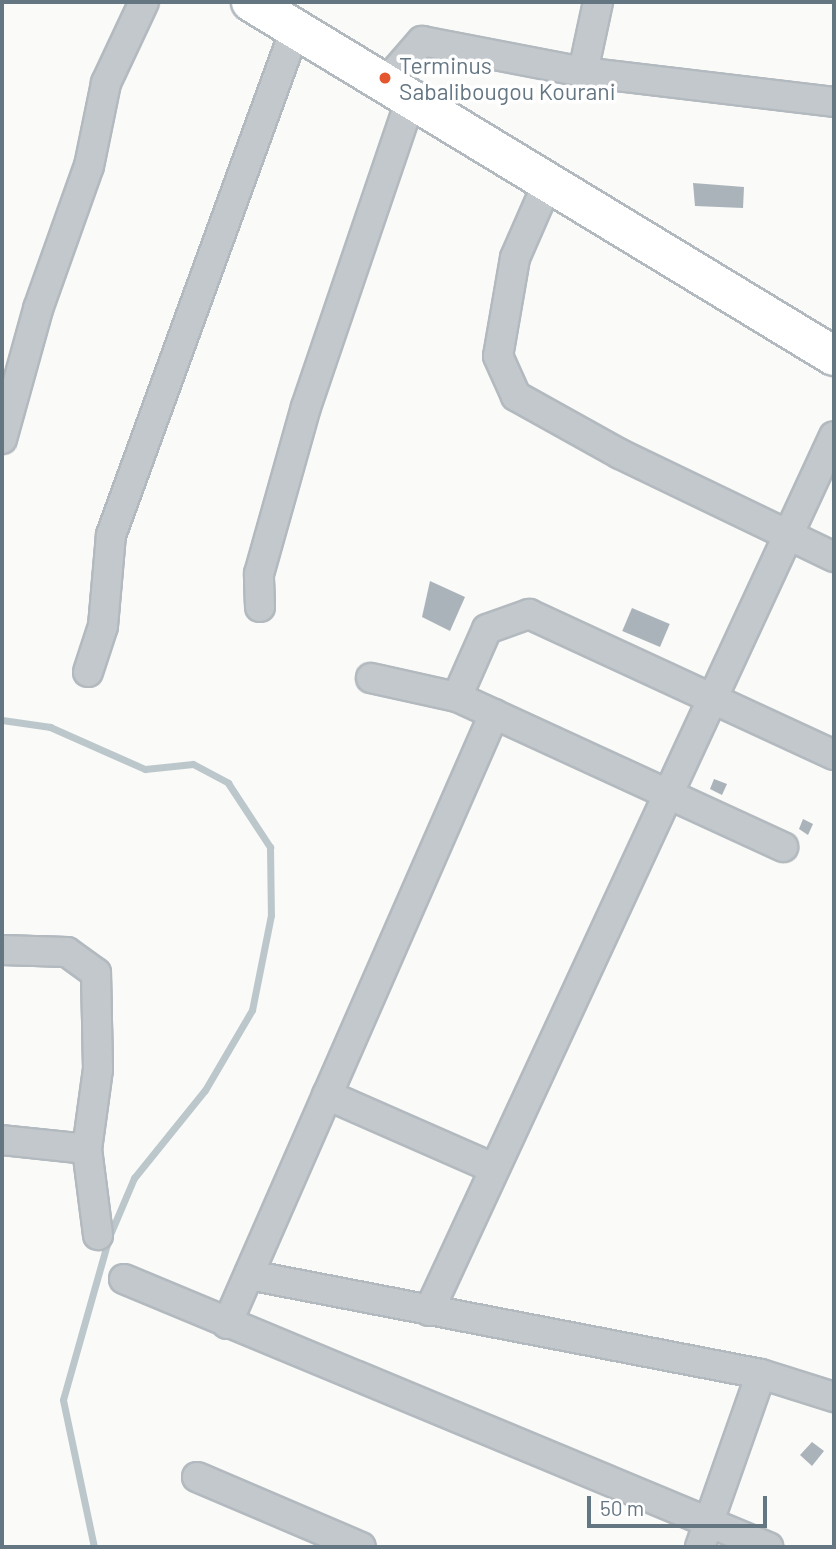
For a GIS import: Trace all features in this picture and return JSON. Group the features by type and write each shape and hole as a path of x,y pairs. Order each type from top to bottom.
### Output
{"main road":[{"path":"275,12 834,356"}],"street":[{"path":"2,439 38,309 89,166 106,83 144,2"},
{"path":"583,72 598,2"},
{"path":"88,672 103,626 111,535 275,12"},
{"path":"260,607 259,574 306,407 400,88 422,41 583,72 834,102"},
{"path":"549,180 515,258 498,356 516,396 834,557"},
{"path":"429,1311 491,1167 672,795 834,436"},
{"path":"457,697 487,629 529,614 834,755"},
{"path":"371,678 457,697 783,847"},
{"path":"227,1324 494,714"},
{"path":"2,950 67,952 96,973 98,1069 87,1149 98,1235"},
{"path":"327,1095 491,1167"},
{"path":"2,1140 87,1149"},
{"path":"249,1275 761,1374 834,1397"},
{"path":"124,1279 704,1535 768,1547"},
{"path":"704,1535 761,1374"},
{"path":"197,1476 361,1547"}],"building":[{"path":"693,183 744,187 743,208 695,206"},
{"path":"430,581 465,597 450,631 422,617"},
{"path":"632,608 670,624 660,647 622,631"},
{"path":"714,779 727,784 722,795 710,789"},
{"path":"803,819 813,824 808,835 799,829"},
{"path":"812,1442 824,1451 812,1466 800,1455"}],"waterway":[{"path":"2,720 50,727 145,769 193,764 228,783 270,847 271,915 252,1010 205,1090 134,1178 109,1237 63,1400 94,1547"}],"place":[{"name":"Terminus Sabalibougou Kourani","path":"385,78"}]}
